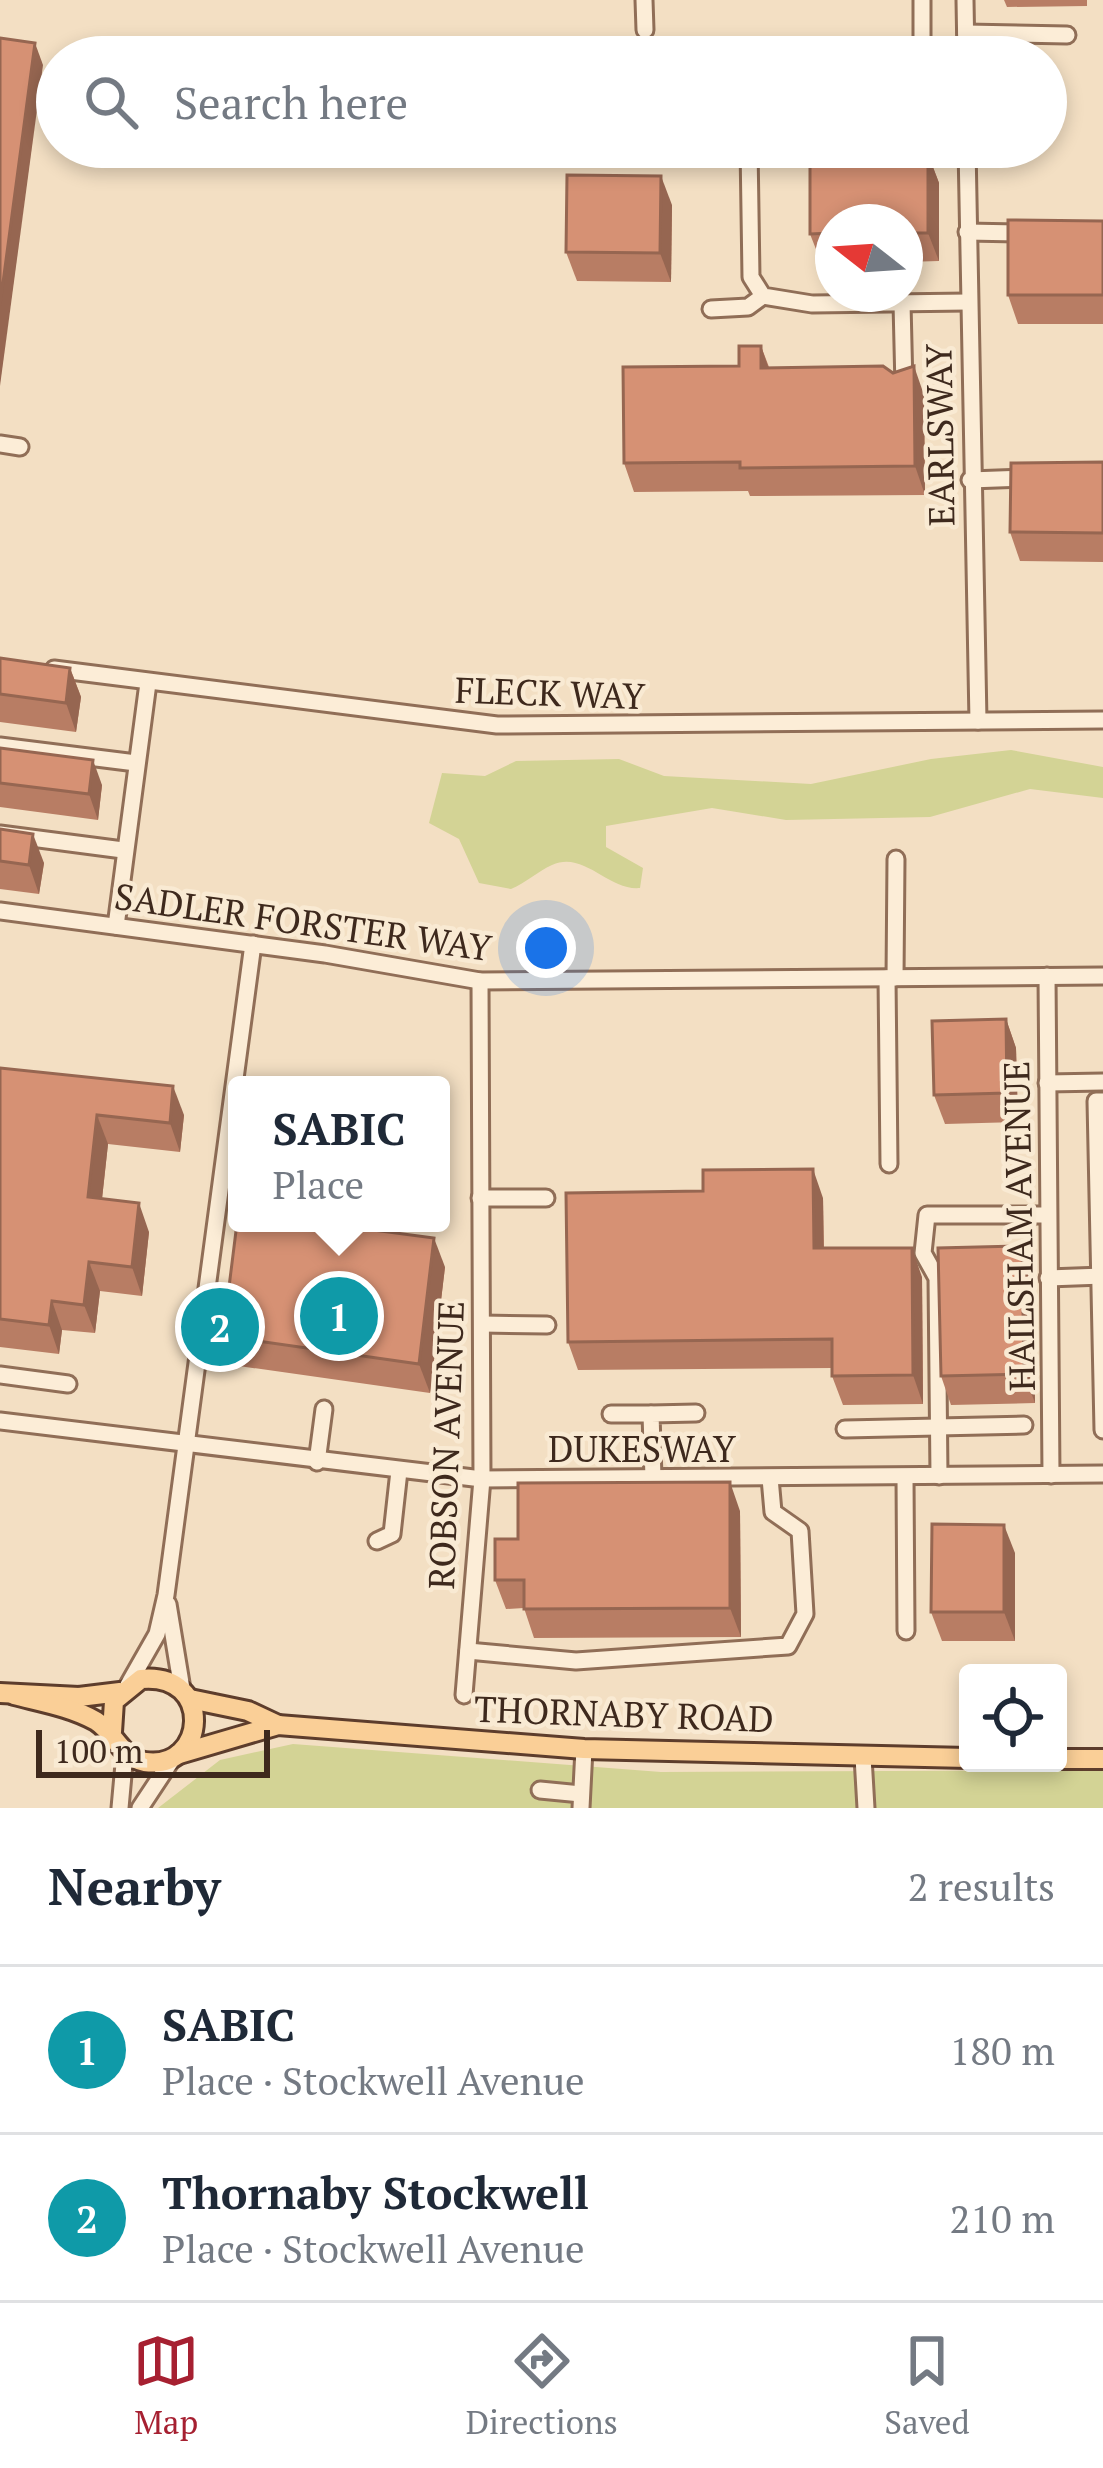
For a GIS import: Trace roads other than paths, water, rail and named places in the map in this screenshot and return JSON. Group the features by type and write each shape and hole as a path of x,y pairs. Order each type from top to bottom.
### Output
{"main road":[{"path":"156,1678 186,1694 194,1729 176,1756 148,1762 125,1753 112,1732 75,1711 7,1694 124,1689 156,1678"},
{"path":"112,1732 111,1711 124,1689"},
{"name":"THORNABY ROAD","path":"186,1694 248,1711 278,1725 584,1749 959,1758"},
{"name":"THORNABY ROAD","path":"176,1756 278,1725"},
{"path":"1067,1759 1103,1759"}],"street":[{"path":"644,0 644,30"},
{"path":"922,0 922,36"},
{"path":"965,0 966,34 1067,35"},
{"path":"749,168 752,277 764,296"},
{"name":"EARLSWAY","path":"967,168 977,721"},
{"path":"968,232 1035,233"},
{"path":"711,309 748,307 764,296 815,304"},
{"path":"923,303 968,302"},
{"path":"902,312 904,390"},
{"path":"0,444 20,447"},
{"path":"970,480 1037,478"},
{"name":"FLECK WAY","path":"42,667 497,725 1103,720"},
{"path":"116,926 148,683"},
{"path":"0,746 136,764"},
{"path":"0,834 123,850"},
{"path":"889,1164 896,859"},
{"name":"SADLER FORSTER WAY","path":"0,911 253,944 480,981 1103,976"},
{"path":"234,1076 253,944"},
{"name":"HAILSHAM AVENUE","path":"1047,976 1052,1475"},
{"name":"ROBSON AVENUE","path":"464,1695 482,1479 480,981"},
{"path":"1047,1083 1103,1082"},
{"path":"1103,1101 1096,1102 1103,1430"},
{"path":"124,1689 157,1634 166,1595 228,1120"},
{"path":"480,1198 546,1198"},
{"path":"939,1476 937,1279 923,1252 927,1215 1048,1215"},
{"path":"1048,1278 1101,1276"},
{"path":"482,1324 548,1325"},
{"path":"0,1375 68,1384"},
{"path":"317,1462 324,1408"},
{"path":"611,1414 696,1413"},
{"path":"651,1414 653,1478"},
{"name":"DUKESWAY","path":"0,1421 482,1479 1103,1474"},
{"path":"845,1429 1024,1424"},
{"path":"377,1541 392,1534 399,1471"},
{"path":"905,1477 906,1631"},
{"path":"468,1651 575,1661 788,1646 805,1614 800,1531 773,1513 770,1478"},
{"path":"166,1595 186,1694"},
{"path":"540,1790 581,1801 584,1749"},
{"path":"120,1808 125,1753"},
{"path":"140,1808 176,1756"},
{"path":"863,1756 866,1808"}],"place":[{"name":"SABIC","path":"339,1316"},
{"name":"Thornaby Stockwell","path":"220,1327"}]}
